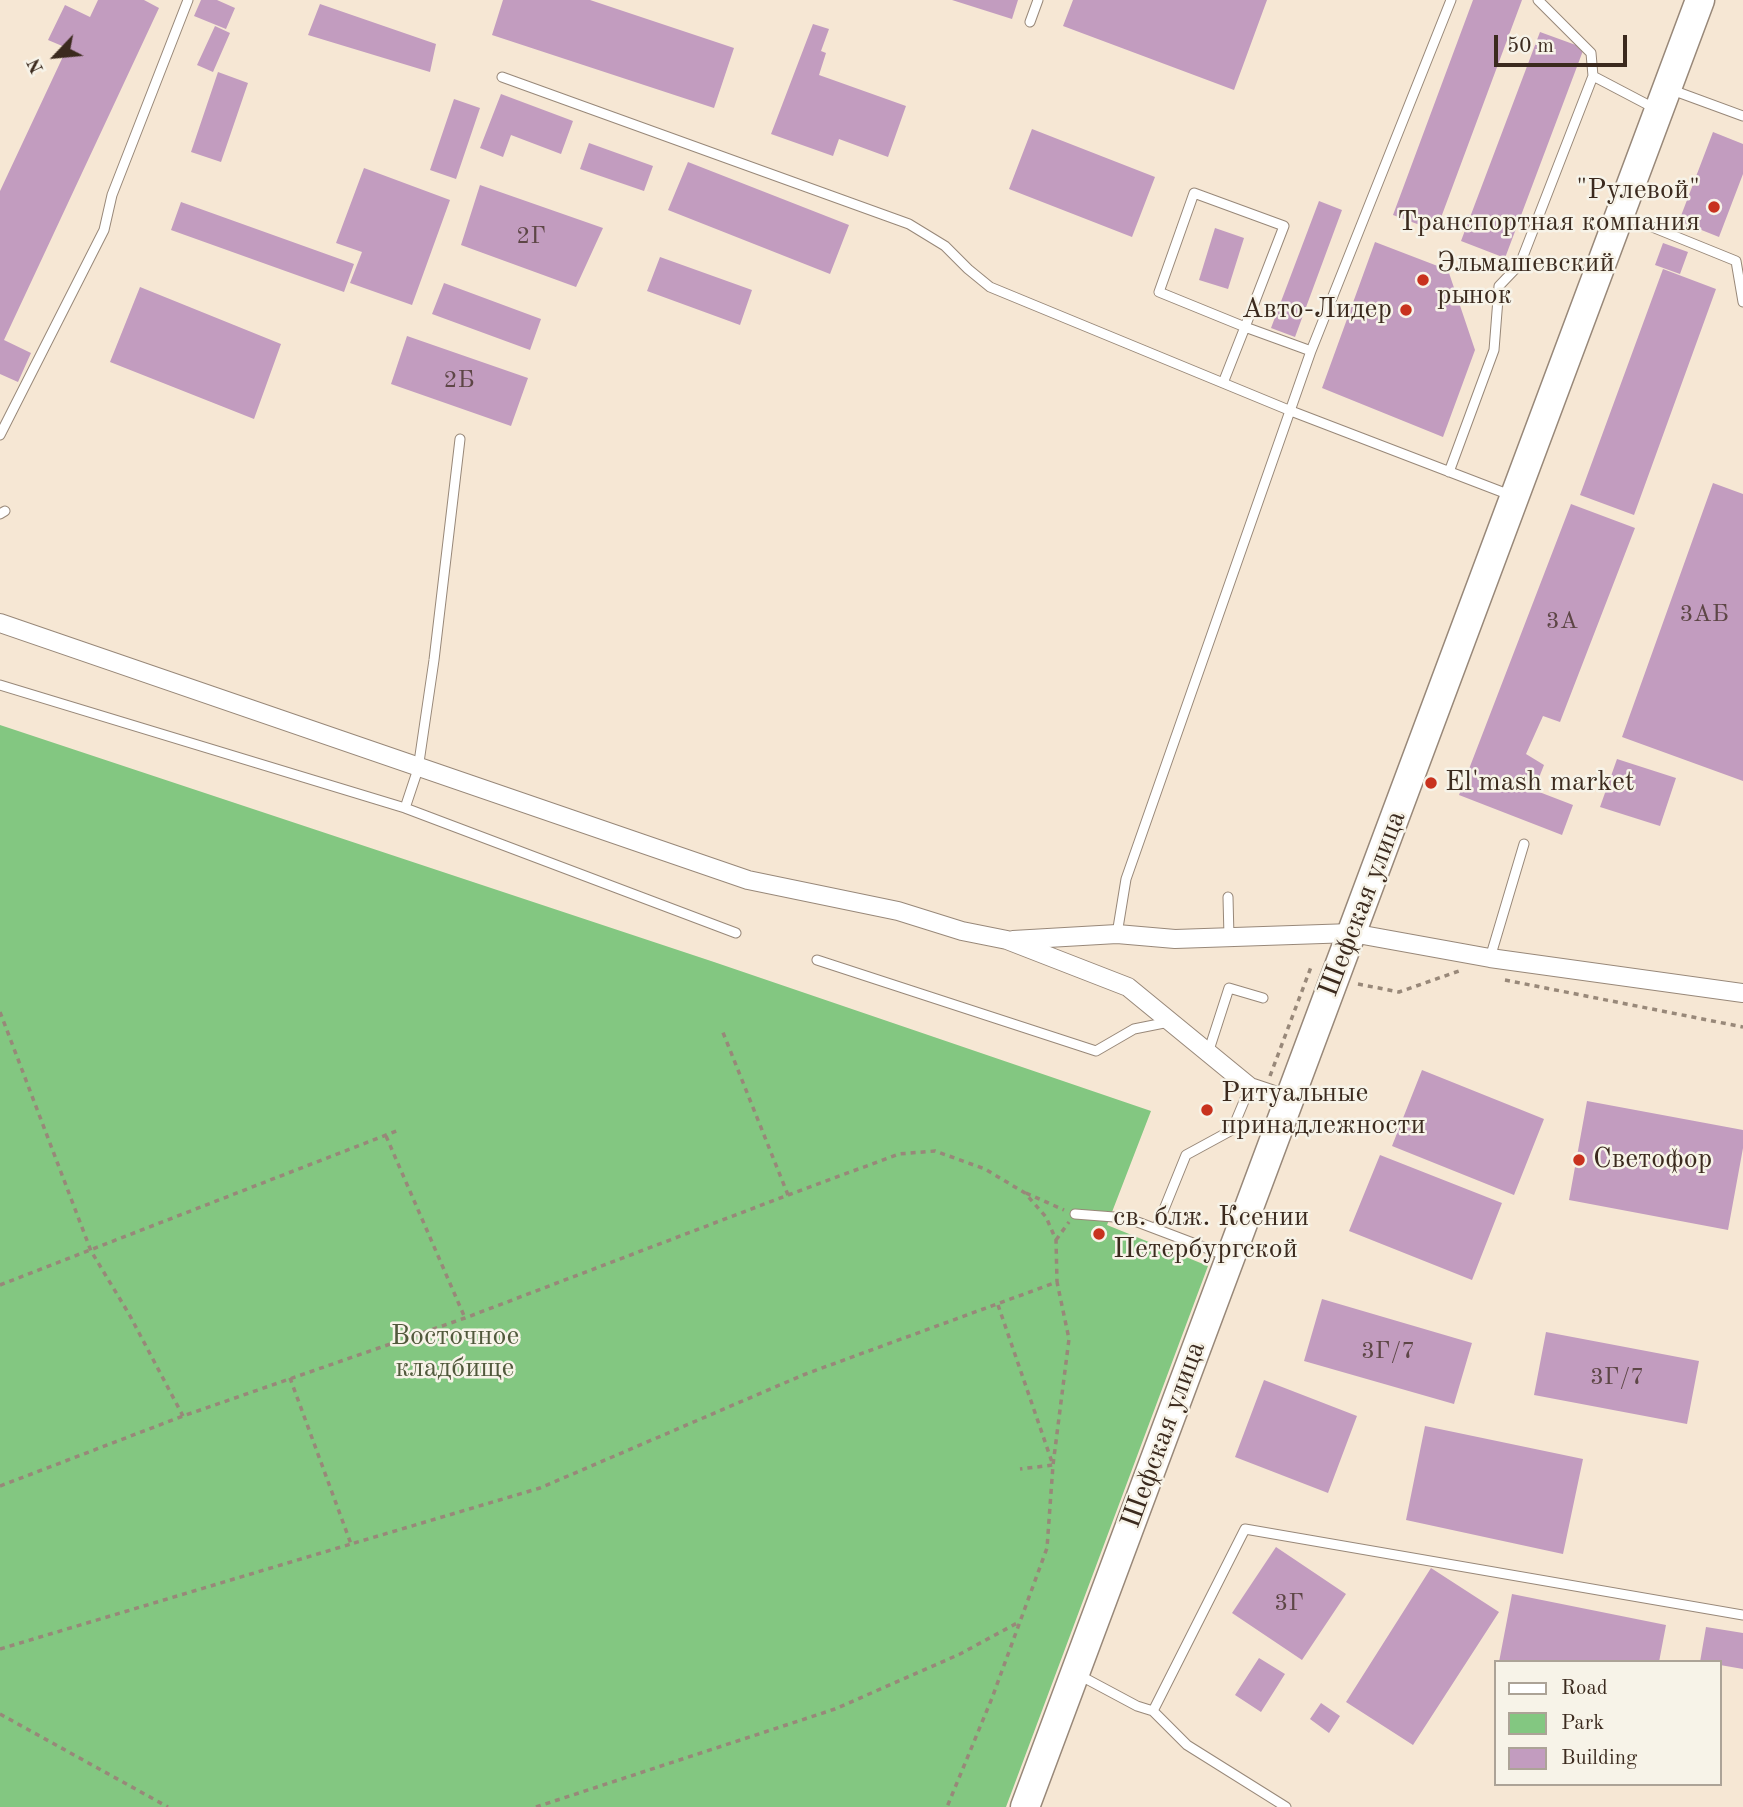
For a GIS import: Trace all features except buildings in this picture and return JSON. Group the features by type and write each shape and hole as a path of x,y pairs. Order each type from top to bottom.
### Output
{"main road":[{"name":"Шефская улица","path":"1025,1807 1230,1257 1268,1093 1352,933 1503,492 1620,214 1700,0"}],"street":[{"path":"2,621 418,769 748,880 898,911 962,931 1007,940 1128,987 1208,1054 1268,1093"},
{"path":"1007,940 1117,934 1175,939 1352,933 1490,958 1743,993"}],"lane":[{"path":"0,435 104,230 112,195 188,0"},
{"path":"1030,22 1038,0"},
{"path":"1117,934 1126,878 1311,351 1451,0"},
{"path":"1449,472 1494,350 1499,286 1520,264 1593,76 1591,53 1538,0"},
{"path":"1593,76 1663,99 1743,116"},
{"path":"502,77 909,224 945,246 990,287 1291,411 1503,492"},
{"path":"1223,383 1245,327 1284,226 1194,193 1158,292 1245,327 1311,351"},
{"path":"1620,214 1736,261 1743,302"},
{"path":"405,808 418,769 434,660 460,439"},
{"path":"0,685 405,808 736,933"},
{"path":"1490,958 1524,844"},
{"path":"1228,897 1229,937"},
{"path":"817,960 1097,1051 1133,1029 1169,1022"},
{"path":"1208,1054 1229,988 1263,998"},
{"path":"1156,1229 1186,1155 1232,1129 1268,1093"},
{"path":"1075,1214 1127,1218 1230,1257"},
{"path":"1153,1711 1245,1529 1743,1615"},
{"path":"1075,1673 1137,1706 1153,1711 1187,1745 1286,1807"}],"path":[{"path":"1268,1093 1311,967"},
{"path":"1358,984 1399,992 1460,971"},
{"path":"1500,979 1743,1027"},
{"path":"0,1012 91,1251 129,1314 183,1416"},
{"path":"722,1030 788,1195"},
{"path":"0,1285 399,1130"},
{"path":"386,1136 465,1318"},
{"path":"0,1486 183,1416 465,1318 899,1154 935,1151 985,1169 1025,1193 1075,1214 1056,1240"},
{"path":"947,1807 992,1698 1047,1548 1069,1339 1057,1282 1056,1240 1046,1217 1025,1193"},
{"path":"0,1649 540,1488 803,1375 1057,1282"},
{"path":"998,1304 1054,1465"},
{"path":"290,1378 351,1544"},
{"path":"1020,1469 1054,1465"},
{"path":"536,1807 835,1709 960,1654 1019,1622"},
{"path":"0,1714 168,1807"}],"green space":[{"name":"Восточное кладбище","path":"0,725 714,962 1151,1111 1107,1225 1208,1266 1006,1807 0,1807"}],"place":[{"name":"\"Рулевой\" Транспортная компания","path":"1714,207"},
{"name":"Эльмашевский рынок","path":"1423,280"},
{"name":"Авто-Лидер","path":"1406,310"},
{"name":"El'mash market","path":"1431,783"},
{"name":"Ритуальные принадлежности","path":"1207,1110"},
{"name":"Светофор","path":"1579,1160"},
{"name":"св. блж. Ксении Петербургской","path":"1099,1234"}]}
